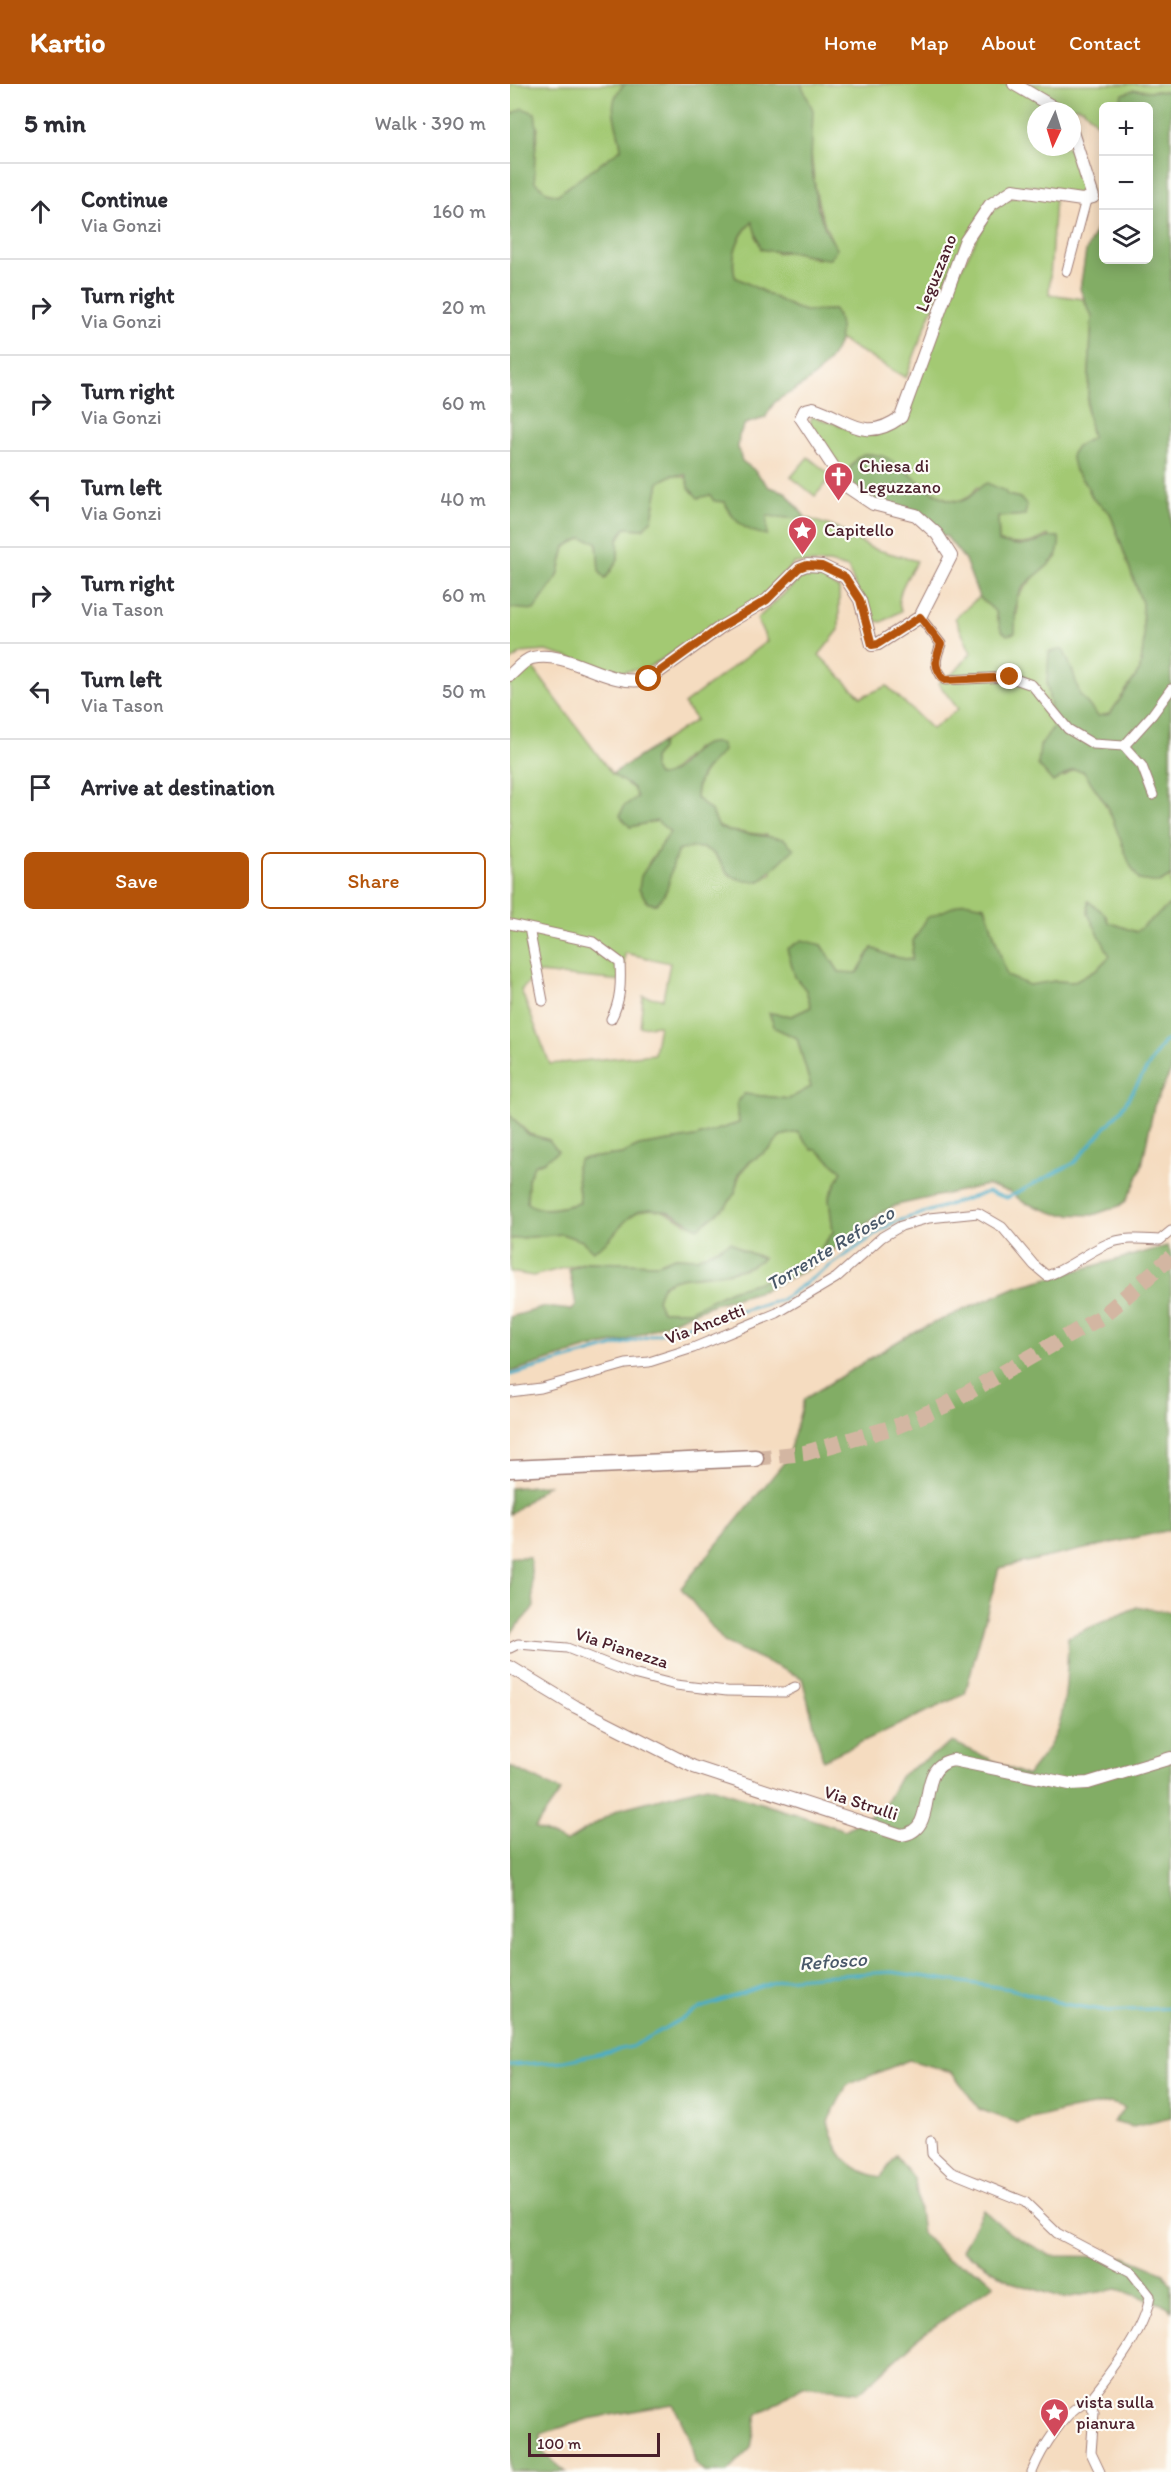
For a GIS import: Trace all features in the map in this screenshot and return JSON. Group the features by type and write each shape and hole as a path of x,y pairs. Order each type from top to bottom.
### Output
{"highway":[{"path":"510,1469 755,1458"}],"street":[{"path":"1014,84 1045,102"},
{"path":"1067,271 1094,197 1080,156"},
{"name":"Leguzzano","path":"920,617 951,556 937,534 916,515 873,504 846,486 801,418 806,410 813,408 867,431 890,425 901,417 965,242 990,205 1013,190 1094,197"},
{"path":"510,675 529,658 539,657 561,660 615,680 636,682 649,679 721,627 767,600 799,568 807,565 822,566 845,577 860,600 872,645 878,644 920,617 941,644 935,660 937,671 945,680 1010,677 1032,685 1068,729 1093,744 1124,746 1142,766 1153,795"},
{"path":"1124,746 1152,715 1171,689"},
{"path":"510,924 592,942 620,962 619,996 610,1019"},
{"path":"530,928 543,1001"},
{"name":"Via Ancetti","path":"510,1392 542,1388 626,1364 649,1362 693,1348 756,1322 777,1313 836,1278 882,1237 901,1226 929,1218 978,1213 1002,1227 1047,1276 1061,1271 1108,1243 1132,1239 1160,1240 1171,1231"},
{"name":"Via Pianezza","path":"510,1648 518,1644 567,1648 633,1674 676,1685 726,1691 773,1692 785,1692 795,1687"},
{"name":"Via Strulli","path":"510,1667 576,1707 694,1767 901,1835 908,1834 918,1827 925,1811 931,1776 945,1761 953,1760 1070,1784 1088,1783 1171,1758"},
{"path":"931,2141 932,2154 951,2172 1025,2202 1057,2233 1131,2272 1150,2296 1149,2306 1135,2336 1089,2401 1079,2406 1044,2446 1032,2472"},
{"path":"1089,2401 1094,2412 1091,2453 1100,2472"}],"green space":[{"path":"510,84 625,84 618,91 614,107 621,149 557,195 547,192 535,182 533,166 538,128 512,112 510,116"},
{"path":"625,84 801,84 813,110 811,163 818,209 826,231 837,249 830,259 795,252 761,249 752,222 739,240 733,262 735,277 795,308 805,311 834,310 839,322 840,334 837,345 824,367 805,384 777,400 765,418 745,424 739,436 738,448 742,461 753,469 769,487 785,492 806,518 767,516 767,535 760,534 736,520 725,502 714,501 710,495 698,498 689,488 686,475 672,475 659,482 652,519 643,529 625,528 618,539 618,560 605,579 599,571 597,542 582,538 565,547 558,576 534,610 510,608 510,116 522,108 535,113 537,130 535,182 547,192 557,195 621,149 613,107 618,91"},
{"path":"801,84 1171,84 1171,92 1134,90 1121,102 1099,102 1099,126 1081,108 1081,102 1027,102 1027,156 1076,156 1091,191 1081,196 1070,196 1039,187 1023,186 996,202 963,246 949,273 935,302 906,378 839,339 838,316 834,310 805,311 795,308 735,277 736,246 753,221 757,240 777,253 794,251 817,259 837,249 820,209"},
{"path":"1134,90 1171,92 1171,876 1159,883 1139,880 1130,865 1108,807 1083,771 1073,770 1053,782 1038,765 1040,746 1054,726 1047,684 1049,652 1063,649 1080,695 1098,716 1110,714 1140,670 1144,641 1142,603 1110,513 1093,499 1087,486 1075,471 1071,455 1077,446 1092,438 1087,411 1092,317 1080,289 1086,251 1099,224 1099,264 1153,264 1153,102 1119,102 1123,94"},
{"path":"1016,196 1055,196 1049,294 1083,299 1092,317 1087,411 1092,438 1077,446 1075,471 1087,486 1093,499 1110,513 1142,603 1144,641 1140,670 1110,714 1098,716 1079,695 1073,672 1047,684 1054,726 1040,746 1064,777 1073,770 1083,771 1099,792 1117,828 1159,883 1171,876 1171,904 1136,932 1107,922 1105,914 1089,902 1110,956 1097,969 1073,982 1055,981 1029,986 1007,976 985,906 913,941 912,961 890,956 872,948 857,974 839,972 822,945 795,977 806,990 811,1007 792,1016 769,1013 775,1028 797,1038 811,1087 789,1099 744,1094 737,1103 739,1123 695,1137 639,1146 622,1154 581,1159 576,1167 580,1203 546,1209 533,1206 527,1203 528,1179 534,1165 544,1161 549,1140 529,1134 510,1115 510,680 531,665 612,774 633,788 637,797 623,807 630,827 657,821 671,832 649,862 639,889 648,903 656,904 662,898 668,885 672,865 678,851 684,849 701,848 711,852 727,872 739,879 760,881 772,873 766,835 729,831 719,827 711,811 696,798 703,774 720,755 696,748 666,776 658,776 653,767 653,758 661,749 662,742 696,720 684,704 767,641 757,619 801,578 819,576 839,589 839,630 819,655 861,697 887,686 932,729 958,709 938,683 955,672 971,653 955,618 979,597 996,612 997,620 1017,614 1017,597 1035,576 1057,557 1048,535 1024,544 999,542 998,517 1025,515 1020,498 977,487 966,499 952,500 938,494 891,462 876,455 859,457 845,476 809,427 812,416 860,432 891,431 912,396 940,308 990,214 1003,201","holes":["625,953 670,963 663,999 643,996 640,1027 659,1025 654,1054 550,1064 521,990 539,973 622,981"]},
{"path":"864,454 879,455 889,459 939,496 950,500 965,500 987,483 1005,491 1007,495 1020,498 1027,506 1025,515 998,517 999,542 1025,545 1050,537 1059,537 1056,556 1023,587 1018,595 1015,633 1007,635 1001,630 996,612 979,597 965,560 947,537 939,534 927,520 868,499 845,476 857,458"},
{"path":"808,457 832,476 815,496 791,477"},
{"path":"672,475 693,481 725,502 729,512 742,525 766,515 806,518 837,528 871,548 917,561 901,591 899,605 901,611 882,622 869,620 848,568 829,563 794,563 753,608 645,669 619,672 546,651 521,653 510,662 510,608 534,609 558,576 565,547 582,537 597,541 599,570 606,578 618,560 618,539 625,528 643,529 652,519 659,482"},
{"path":"662,742 661,749 653,758 653,767 658,776 675,770 703,745 722,744 723,751 698,782 696,798 711,811 719,827 729,831 784,839 794,849 760,881 735,878 727,872 711,852 701,848 690,848 678,851 668,886 662,898 656,904 648,903 639,889 641,876 670,832 657,821 630,827 620,816 623,807 637,797 633,788 612,774"},
{"path":"1088,901 1105,914 1108,922 1136,932 1171,904 1171,1071 1154,1106 1142,1165 1126,1201 1119,1206 1093,1215 1057,1214 1023,1202 1010,1192 987,1185 897,1205 881,1213 810,1268 765,1290 714,1304 625,1341 589,1348 510,1372 510,1317 545,1307 571,1310 576,1305 569,1269 587,1262 658,1264 675,1257 697,1258 731,1242 742,1250 763,1258 737,1270 680,1278 669,1282 662,1287 657,1300 662,1311 689,1311 731,1290 766,1280 794,1264 808,1266 833,1232 829,1198 842,1171 817,1150 812,1150 798,1132 780,1136 770,1149 748,1163 738,1175 735,1193 726,1206 698,1228 669,1212 651,1209 632,1215 603,1245 593,1251 582,1241 562,1234 510,1239 510,1115 528,1134 549,1140 558,1151 534,1165 528,1179 527,1203 546,1209 580,1203 576,1167 580,1159 622,1154 639,1146 695,1137 739,1123 737,1103 744,1094 789,1099 811,1087 797,1038 775,1028 769,1013 792,1016 811,1007 806,990 795,977 787,949 802,940 822,945 839,972 857,973 872,948 890,956 912,960 913,941 927,918 964,902 985,906 1007,976 1029,985 1055,981 1073,982 1097,969 1110,956 1088,914"},
{"path":"798,1132 812,1149 817,1150 842,1171 829,1198 833,1232 808,1266 794,1264 766,1280 731,1290 690,1311 662,1311 657,1300 662,1287 669,1281 680,1278 737,1271 763,1258 742,1250 731,1242 697,1258 675,1257 658,1264 587,1262 533,1276 510,1272 510,1239 562,1234 582,1241 617,1232 632,1214 649,1209 667,1213 687,1224 735,1193 741,1172 779,1136"},
{"path":"1167,1246 1171,1254 1171,1530 999,1568 965,1694 823,1760 802,1678 724,1642 681,1588 787,1459 804,1399 913,1332 1016,1287"},
{"path":"548,1485 510,1514 510,1488"},
{"path":"510,1557 530,1557 534,1607 510,1634"},
{"path":"1137,1607 1171,1612 1171,2118 1133,2127 1113,2122 1125,2108 1111,2103 1064,2111 1017,2123 979,2109 952,2072 909,2060 847,2085 828,2121 839,2151 851,2165 881,2177 896,2156 915,2180 922,2233 946,2259 981,2272 994,2284 921,2336 860,2392 803,2386 757,2415 751,2448 727,2472 705,2472 695,2463 690,2439 673,2404 588,2419 541,2434 541,2451 566,2472 510,2472 510,1766 561,1791 535,1828 566,1842 619,1809 707,1786 845,1830 882,1809 901,1775 953,1742 1027,1776 1050,1746 1057,1732 1065,1692 1068,1637"},
{"path":"983,2210 1011,2234 1051,2256 1124,2257 1164,2273 1171,2285 1171,2311 1167,2306 1117,2289 1064,2298 1011,2282 962,2250"}],"waterway":[{"name":"Torrente Refosco","path":"510,1375 781,1300 892,1223 988,1192 1007,1198 1074,1163 1121,1110 1163,1043 1171,1038"},
{"name":"Refosco","path":"510,2065 564,2061 631,2047 701,2008 783,1979 892,1972 1011,1989 1064,2004 1109,2011 1171,2008"}],"tunnel":[{"path":"755,1458 805,1453 897,1426 944,1406 1103,1316 1171,1257"}],"place":[{"name":"Chiesa di Leguzzano","path":"838,502"},
{"name":"Capitello","path":"803,556"},
{"name":"vista sulla pianura","path":"1055,2438"}],"route":[{"path":"649,679 721,627 767,600 799,568 807,565 822,566 845,577 860,600 872,645 894,635 920,617 941,644 935,660 937,671 945,680 1010,677"}]}
